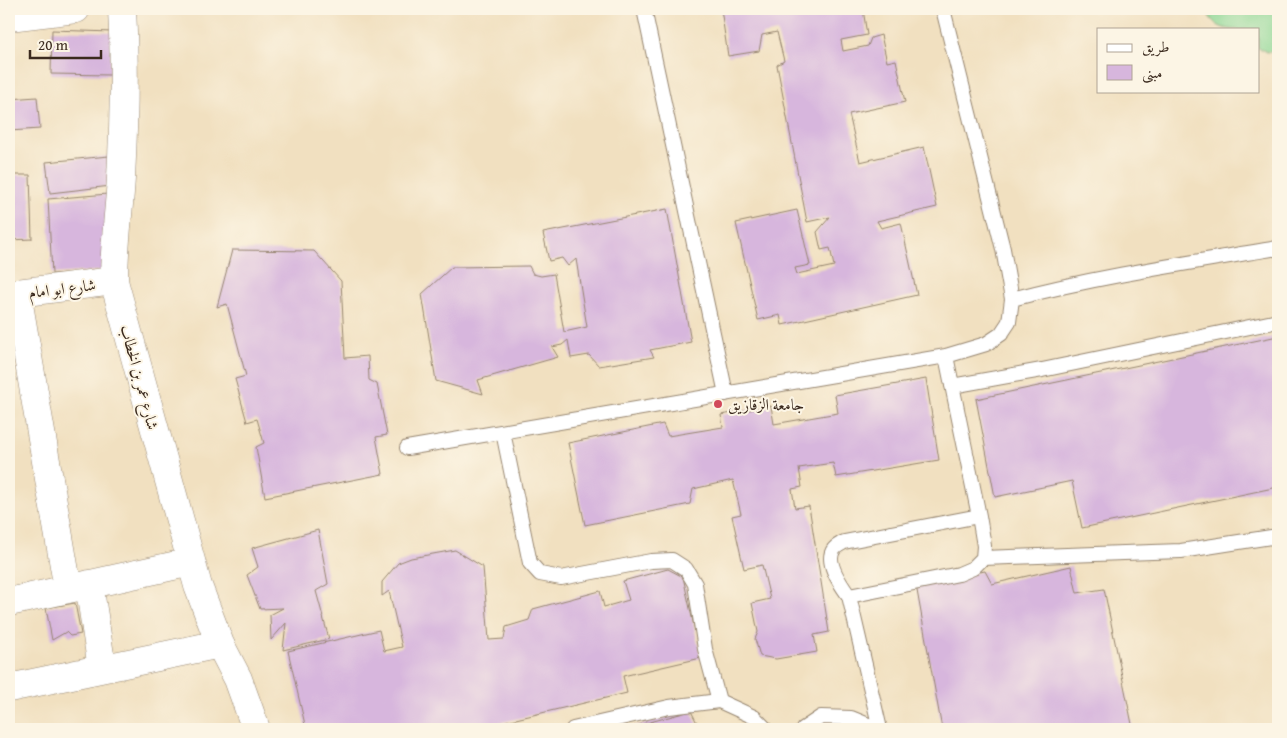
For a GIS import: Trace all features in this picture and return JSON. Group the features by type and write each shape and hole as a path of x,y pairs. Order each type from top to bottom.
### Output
{"street":[{"path":"9,17 76,9"},
{"name":"شارع عمر بن الخطاب","path":"122,9 124,48 121,178 114,281 198,586 220,644 238,679 256,729"},
{"name":"شارع ابو امام","path":"13,294 114,281"},
{"path":"13,294 78,586 102,668"},
{"path":"9,602 191,562"},
{"path":"9,688 220,644"}],"lane":[{"path":"644,9 726,394"},
{"path":"407,448 946,356 986,344 1001,334 1009,322 1012,299 1003,249 943,9"},
{"path":"1012,299 1152,269 1278,248"},
{"path":"952,386 1042,370 1278,322"},
{"path":"850,596 958,574 973,568 983,558 984,546 979,516 946,356"},
{"path":"503,432 530,563 540,574 562,578 651,561 672,560 686,569 695,584 705,649 718,701"},
{"path":"879,729 850,596 835,575 831,556 834,548 844,542 979,516"},
{"path":"983,558 1181,551 1278,536"},
{"path":"572,729 669,707 718,701 754,717 766,729"},
{"path":"803,729 821,718 851,718 879,729"}],"green space":[{"path":"1205,9 1278,9 1278,50 1267,52 1260,49 1260,28 1224,28 1215,23"}],"building":[{"path":"721,9 863,9 867,35 841,40 843,51 868,46 871,38 881,35 887,62 896,60 905,102 849,114 860,162 924,147 937,207 877,221 881,228 901,223 917,295 782,325 780,315 758,320 736,223 797,210 810,265 795,268 797,274 834,266 830,248 821,250 817,232 830,217 807,222 777,65 784,61 777,32 762,35 759,51 728,56"},
{"path":"52,30 112,32 110,75 51,74"},
{"path":"37,97 40,129 9,131 9,99"},
{"path":"109,156 111,186 50,193 46,162"},
{"path":"9,175 30,175 32,239 9,240"},
{"path":"108,194 112,270 52,274 48,199"},
{"path":"667,209 691,342 650,350 654,357 599,366 589,355 571,358 568,340 562,345 552,347 558,357 478,380 483,394 436,381 422,294 452,267 529,266 533,274 541,276 554,274 564,332 587,327 576,259 568,266 562,258 549,261 543,233"},
{"path":"232,250 314,251 341,281 345,358 368,356 369,380 377,384 387,435 376,437 383,474 265,497 256,447 264,443 257,419 247,422 235,379 246,376 227,304 217,307"},
{"path":"1278,336 1278,487 1082,528 1072,481 995,497 976,399"},
{"path":"926,379 939,460 836,477 833,463 799,468 802,487 792,489 795,508 809,506 829,632 814,635 817,652 776,659 760,656 755,639 758,632 752,603 770,599 762,565 744,569 732,516 741,514 733,480 693,489 690,504 585,525 568,443 663,424 668,436 723,427 721,415 771,406 774,424 838,413 835,395"},
{"path":"318,530 328,584 316,591 329,639 283,650 286,623 271,640 270,615 283,608 260,609 247,575 258,567 252,548"},
{"path":"455,550 483,567 489,640 504,639 506,627 529,620 533,609 600,591 604,607 629,600 623,581 668,569 683,577 701,658 623,676 627,693 473,729 306,729 288,651 379,630 384,651 402,647 389,591 382,596 382,582 398,563 411,558"},
{"path":"1071,566 1077,593 1104,589 1133,729 942,729 916,585 985,571 992,584"},
{"path":"75,603 81,634 70,636 66,632 52,640 46,608"},
{"path":"691,711 700,729 624,729"}],"place":[{"name":"جامعة الزقازيق","path":"718,404"}]}
